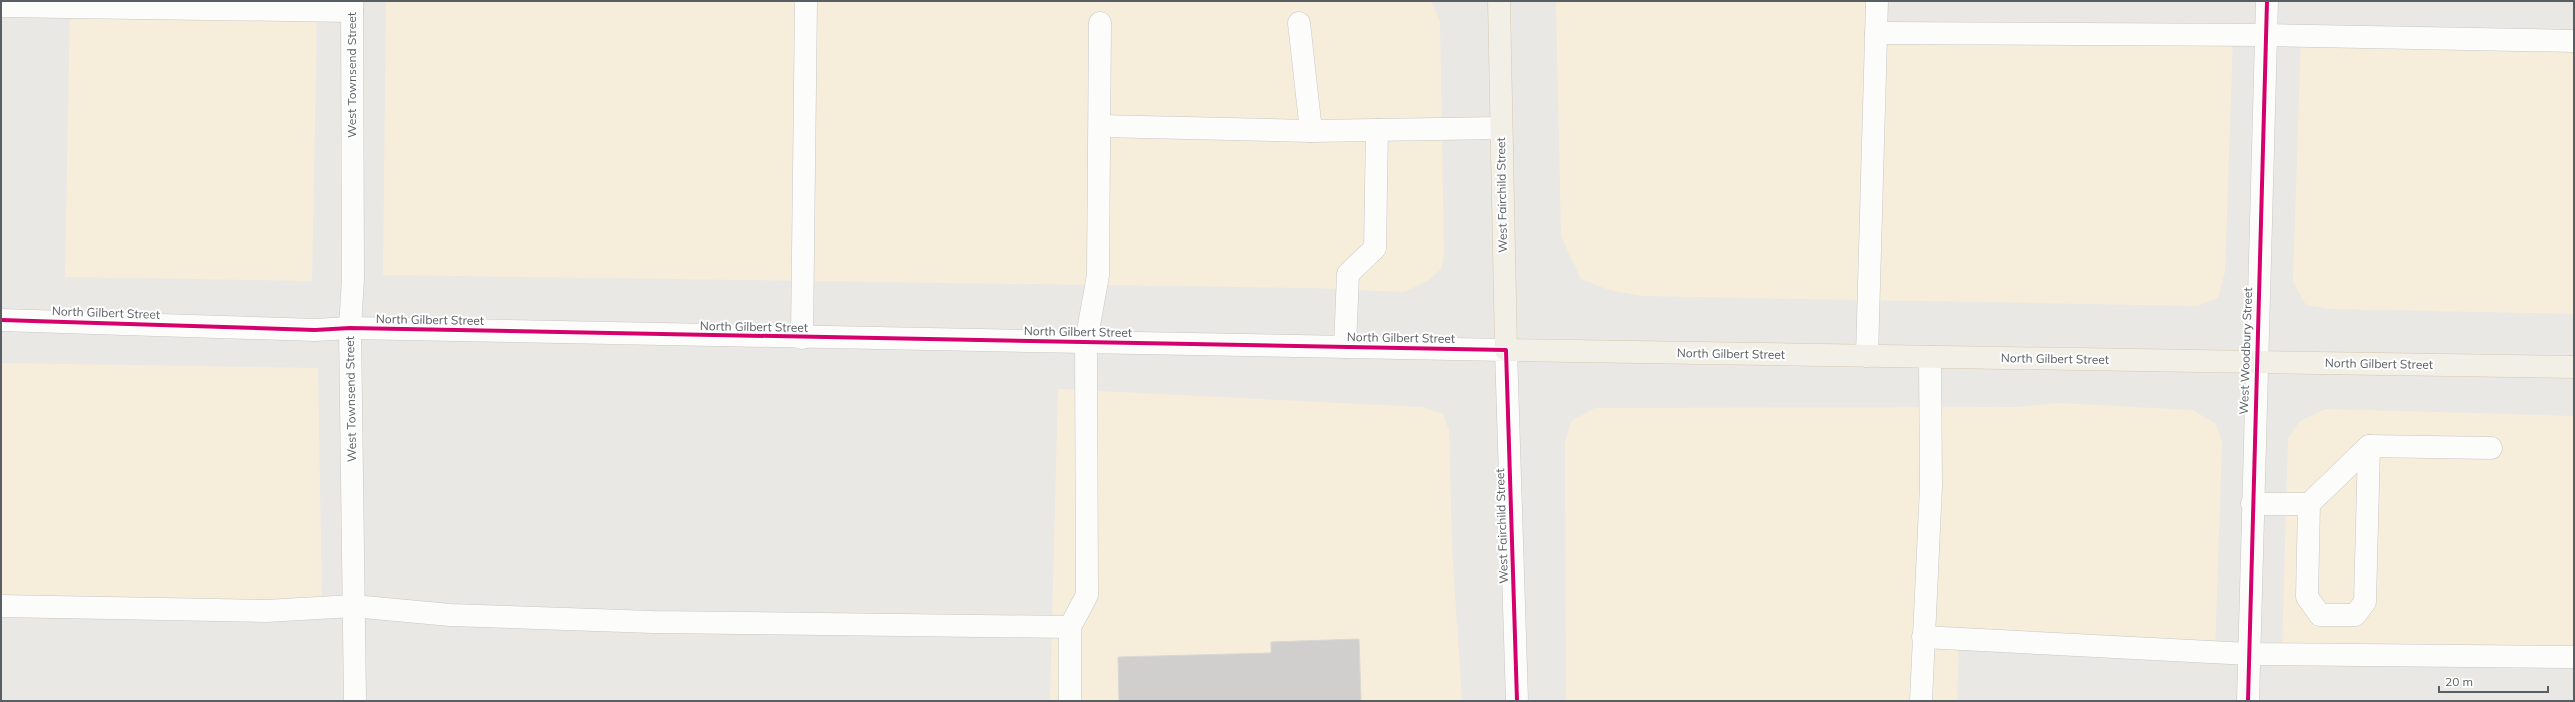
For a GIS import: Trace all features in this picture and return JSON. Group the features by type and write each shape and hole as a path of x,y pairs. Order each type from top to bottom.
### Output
{"main road":[{"name":"West Fairchild Street","path":"1499,1 1506,350"},
{"name":"North Gilbert Street","path":"1506,350 2574,367"}],"street":[{"path":"802,338 806,1"},
{"path":"1867,356 1877,1"},
{"name":"West Woodbury Street","path":"2248,701 2255,362 2267,1"},
{"path":"1,6 352,6"},
{"name":"West Townsend Street","path":"352,6 353,278 350,328 355,701"},
{"path":"1299,23 1311,131"},
{"path":"1070,701 1070,627 1087,595 1086,342 1098,275 1100,24"},
{"path":"1876,33 2266,36 2574,41"},
{"path":"1100,126 1311,131 1501,128"},
{"path":"1345,347 1348,274 1375,248 1377,130"},
{"name":"North Gilbert Street","path":"1,320 315,330 350,328 802,338 1506,350"},
{"name":"West Fairchild Street","path":"1506,350 1518,701"},
{"path":"1921,701 1931,486 1930,357"},
{"path":"2309,504 2307,597 2320,615 2355,615 2365,602 2369,446"},
{"path":"2252,504 2309,504 2369,446 2491,448"},
{"path":"1,606 266,611 353,606 450,615 645,621 1070,627"},
{"path":"1923,637 2250,654 2574,657"}],"shaded area":[{"path":"386,1 1431,1 1440,22 1444,254 1441,269 1427,281 1404,292 1313,288 383,275"},
{"path":"1556,1 1877,1 1876,33 2233,35 2225,272 2218,298 2197,306 1642,296 1609,290 1581,279 1561,236"},
{"path":"70,8 317,11 312,281 65,277"},
{"path":"2301,36 2574,41 2574,314 2332,309 2306,305 2293,282"},
{"path":"1,363 318,368 322,607 1,606"},
{"path":"1058,389 1422,407 1443,414 1449,430 1452,547 1462,701 1050,701"},
{"path":"2057,403 2192,410 2215,423 2222,442 2215,652 1959,640 1957,701 1566,701 1565,443 1571,421 1595,408 2020,407"},
{"path":"2326,409 2574,416 2574,657 2282,654 2288,438 2300,421"}],"building":[{"path":"1359,639 1361,701 1119,701 1118,657 1271,653 1271,642"}],"cycle path":[{"path":"2248,701 2267,1"},
{"path":"1,320 315,330 350,328 1506,350 1517,701"}]}
